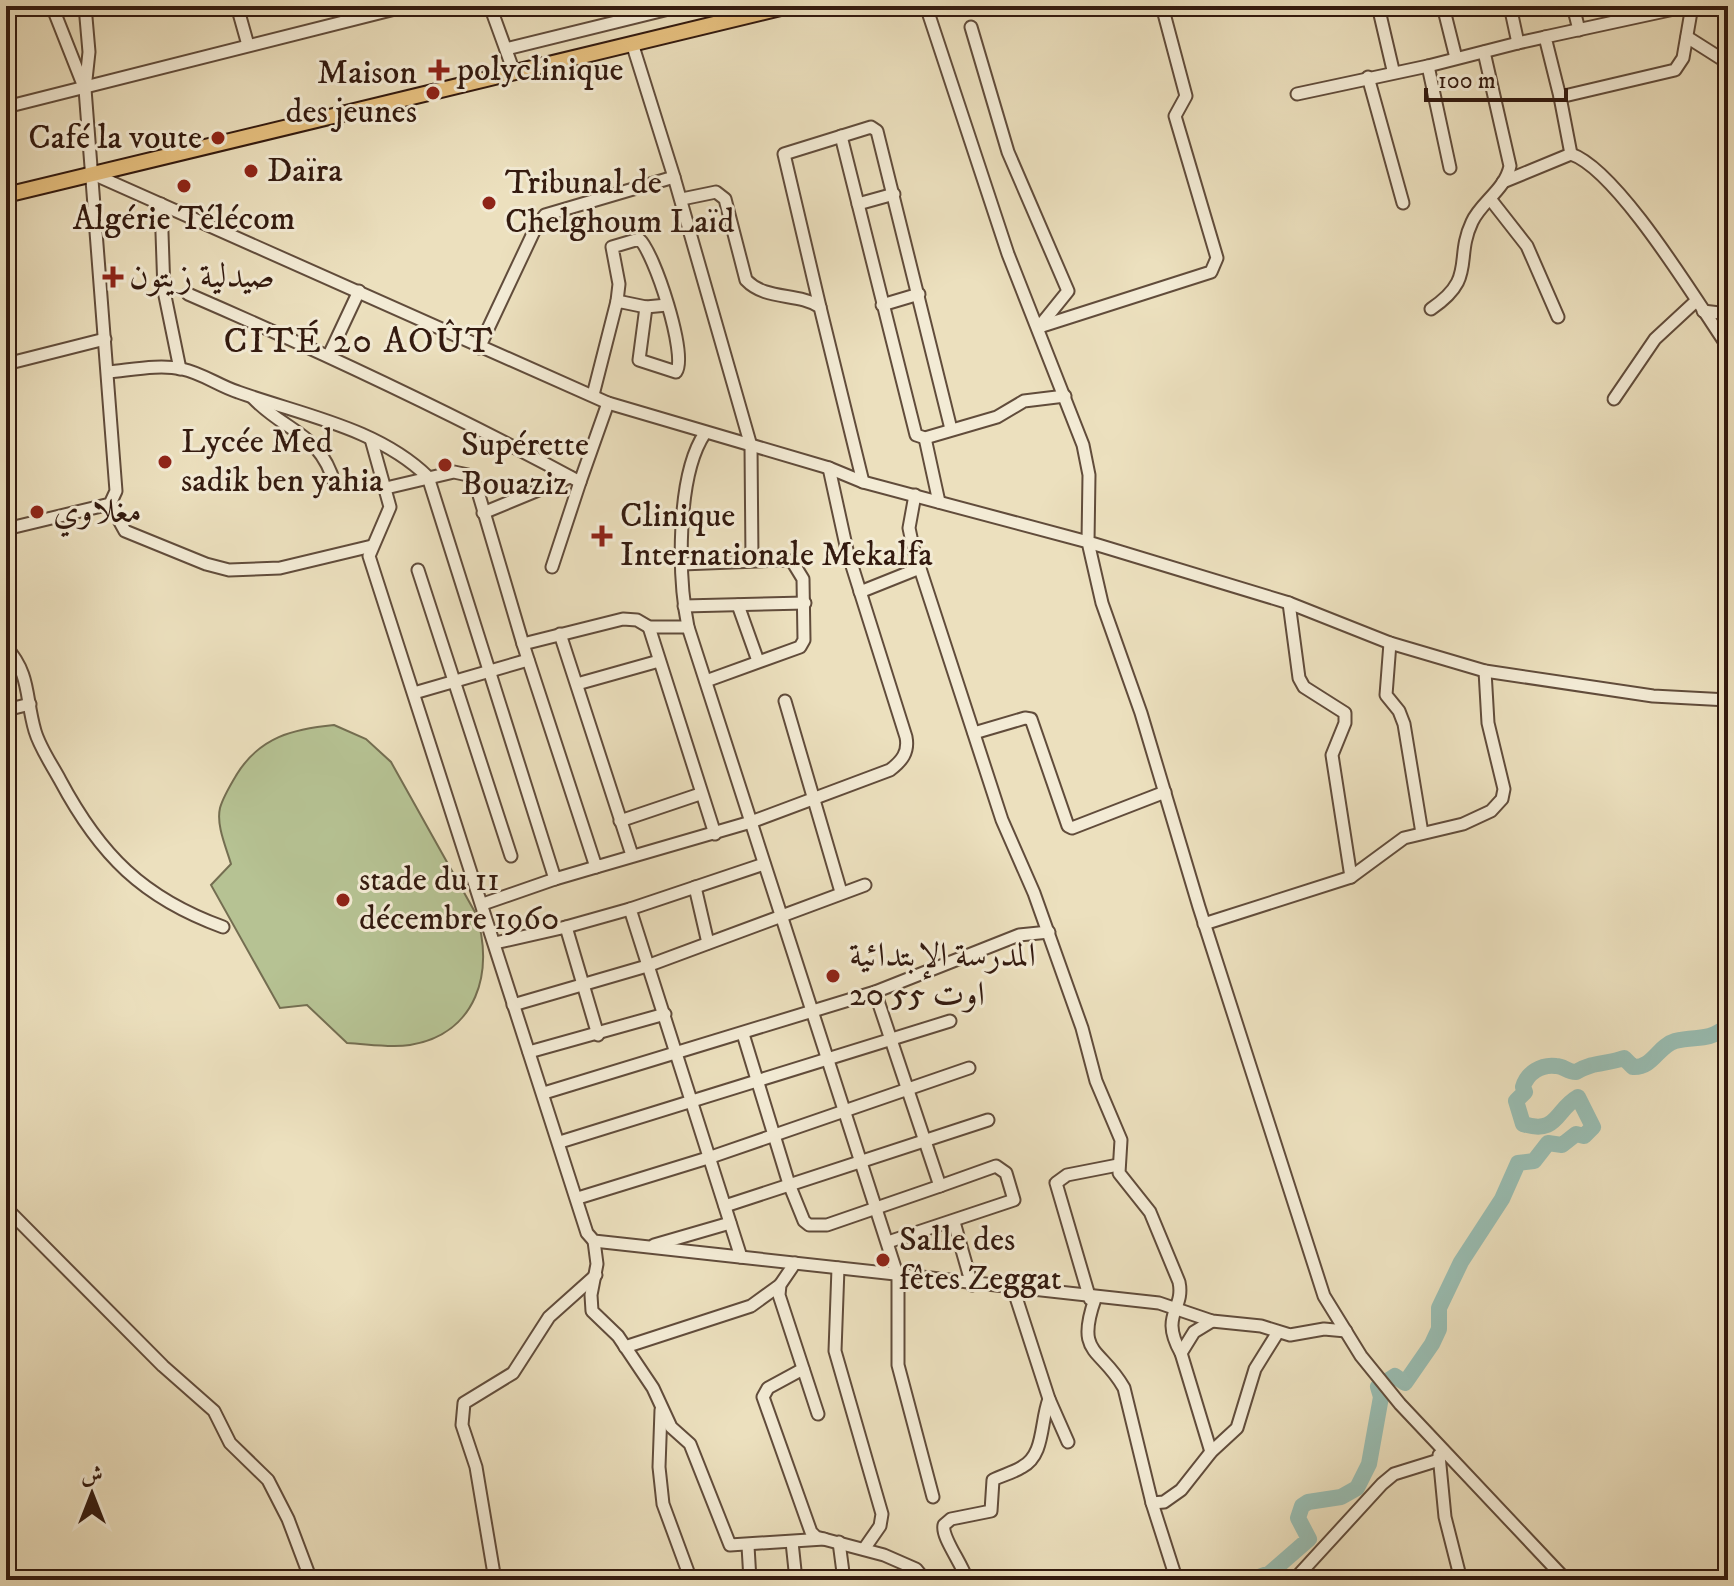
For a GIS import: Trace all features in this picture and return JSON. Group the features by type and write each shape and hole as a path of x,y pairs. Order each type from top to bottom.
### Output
{"main road":[{"path":"6,195 789,6"}],"street":[{"path":"52,6 85,89"},
{"path":"85,6 89,52 85,89 116,491 110,504"},
{"path":"237,6 248,45"},
{"path":"6,107 407,6"},
{"path":"490,6 514,72"},
{"path":"506,49 681,6"},
{"path":"926,6 1008,254 1065,396 1089,475 1088,542 1102,603 1324,1296 1361,1356 1439,1455 1566,1580"},
{"path":"1039,327 1211,272 1217,258 1175,116 1186,96 1162,6"},
{"path":"1378,6 1393,70"},
{"path":"1443,6 1456,58"},
{"path":"1510,6 1518,43"},
{"path":"1573,6 1579,30"},
{"path":"1297,94 1579,30 1649,9 1690,6 1687,37 1681,62 1675,70 1560,97"},
{"path":"971,27 1008,152 1068,291 1039,327"},
{"path":"1545,37 1571,154 1600,172 1728,347"},
{"path":"1687,37 1728,63"},
{"path":"632,43 682,199 751,446 752,560"},
{"path":"70,53 82,57 89,52"},
{"path":"1431,309 1454,290 1461,278 1473,219 1503,182 1510,158 1484,52"},
{"path":"1428,66 1450,168"},
{"path":"1368,77 1403,203"},
{"path":"863,482 784,154 867,127 875,129 894,194 951,429"},
{"path":"841,136 916,435 925,438 997,417 1024,401 1065,396"},
{"path":"1503,182 1571,154"},
{"path":"93,174 608,403 829,468 863,482 1088,542 1289,603 1390,643 1485,671 1653,696 1728,700"},
{"path":"479,348 536,227 545,215 674,177"},
{"path":"682,199 716,192 721,195 725,199 746,280 764,292 809,300 820,307"},
{"path":"858,204 894,194"},
{"path":"1491,200 1527,246 1558,317"},
{"path":"161,204 164,291 180,369"},
{"path":"593,395 617,301 619,284 612,247 634,238 648,249 667,305 680,353 676,372 639,360 646,307"},
{"path":"329,355 359,291"},
{"path":"188,294 329,355 502,439 575,479"},
{"path":"882,305 919,294"},
{"path":"617,301 646,307 667,305"},
{"path":"1699,306 1728,314"},
{"path":"1614,399 1655,339 1699,306"},
{"path":"6,364 105,339"},
{"path":"108,372 180,369 371,439 409,459 428,477 555,879"},
{"path":"252,397 268,413 322,451 335,485"},
{"path":"552,567 575,479 608,403"},
{"path":"705,433 691,463 682,564 688,627 898,1277 898,1365 933,1497"},
{"path":"925,438 939,502"},
{"path":"371,439 390,507 388,519 369,556 587,1233 594,1241 596,1275 591,1295 592,1311 625,1347 671,1427 690,1444 730,1545 824,1539 906,1563 925,1580"},
{"path":"483,904 632,855 751,822 890,770 901,762 907,744 860,592 829,468"},
{"path":"386,488 454,472 468,475 476,485 528,660 596,867"},
{"path":"483,513 575,479"},
{"path":"915,495 909,528 1002,820 1049,932 1096,1081 1121,1140 1118,1165 1124,1181 1150,1212 1179,1282 1181,1293 1173,1308 1173,1336 1211,1452"},
{"path":"6,529 110,504"},
{"path":"110,504 125,531 206,564 229,570 280,568 372,546"},
{"path":"682,564 792,561 803,579 803,644 793,651 706,681"},
{"path":"860,592 920,568"},
{"path":"418,570 511,856"},
{"path":"684,606 805,603"},
{"path":"1289,603 1299,678 1304,687 1345,713 1345,723 1332,755 1351,877"},
{"path":"738,605 758,661"},
{"path":"523,644 623,619 637,620 649,627 688,627"},
{"path":"649,627 715,834"},
{"path":"560,634 632,855"},
{"path":"1390,643 1386,695 1399,711 1404,724 1422,833"},
{"path":"6,647 21,663 36,734 83,824 141,886 184,913 223,927"},
{"path":"414,693 528,660"},
{"path":"577,684 659,661"},
{"path":"1204,924 1351,877 1404,838 1483,816 1504,795 1488,723 1485,671"},
{"path":"785,701 841,892"},
{"path":"6,710 30,704"},
{"path":"974,733 1025,718 1031,719 1068,826 1072,828 1165,792"},
{"path":"620,821 700,794"},
{"path":"495,943 630,909 764,864"},
{"path":"513,1005 647,966 865,885"},
{"path":"695,887 708,943"},
{"path":"630,909 741,1257"},
{"path":"566,927 598,1035"},
{"path":"544,1093 875,992 1019,935 1049,932"},
{"path":"875,992 940,1186"},
{"path":"529,1052 665,1014"},
{"path":"560,1142 950,1021"},
{"path":"743,1034 789,1184 809,1225 827,1225 996,1166 1006,1173 1014,1200 1011,1204 888,1242"},
{"path":"578,1198 711,1157 969,1068"},
{"path":"725,1206 988,1120"},
{"path":"1118,1165 1088,1169 1056,1183 1093,1299 1087,1330 1094,1355 1115,1373 1124,1388 1152,1503 1176,1578"},
{"path":"6,1208 163,1366 214,1411 230,1443 268,1480 288,1519 311,1580"},
{"path":"954,1222 972,1285"},
{"path":"647,1247 730,1223"},
{"path":"594,1241 1093,1299 1159,1303 1212,1321 1261,1326 1290,1335 1324,1329 1346,1331"},
{"path":"625,1347 751,1306 780,1285 795,1263"},
{"path":"838,1268 835,1351 882,1514 880,1526 864,1549"},
{"path":"495,1580 476,1467 462,1425 464,1403 513,1373 549,1317 596,1275"},
{"path":"780,1285 779,1295 818,1414"},
{"path":"1013,1288 1049,1399 1068,1442"},
{"path":"1181,1353 1194,1332 1212,1321"},
{"path":"1152,1503 1164,1502 1181,1490 1211,1452 1237,1428 1255,1369 1278,1332"},
{"path":"803,1369 768,1388 763,1397 811,1532 824,1539"},
{"path":"967,1580 960,1558 946,1540 944,1525 951,1519 991,1511 993,1480 1024,1467 1039,1448 1040,1428 1049,1399"},
{"path":"661,1405 659,1467 663,1504 691,1580"},
{"path":"1294,1580 1382,1484 1394,1474 1439,1455"},
{"path":"1439,1455 1445,1517 1461,1580"},
{"path":"792,1542 796,1580"},
{"path":"839,1542 844,1580"},
{"path":"748,1546 750,1580"}],"green space":[{"name":"stade du 11 décembre 1960","path":"334,725 366,739 391,762 476,914 483,957 475,997 465,1014 451,1028 433,1039 410,1045 347,1043 307,1005 280,1008 211,885 231,864 220,829 220,808 246,761 279,737"}],"waterway":[{"path":"1250,1580 1270,1573 1309,1539 1298,1518 1302,1506 1308,1502 1341,1497 1357,1488 1369,1464 1381,1397 1378,1387 1395,1376 1405,1383 1432,1344 1439,1329 1439,1308 1461,1262 1502,1199 1518,1163 1534,1161 1548,1143 1562,1145 1576,1134 1584,1136 1593,1127 1578,1097 1550,1124 1534,1127 1523,1124 1516,1101 1525,1092 1523,1087 1528,1078 1535,1070 1545,1066 1559,1066 1576,1072 1624,1058 1633,1067 1640,1066 1675,1041 1707,1037 1728,1026"}],"place":[{"name":"polyclinique","path":"439,70"},
{"name":"Maison des jeunes","path":"433,93"},
{"name":"Café la voute","path":"218,138"},
{"name":"Daïra","path":"251,171"},
{"name":"Algérie Télécom","path":"184,186"},
{"name":"Tribunal de Chelghoum Laïd","path":"489,203"},
{"name":"صيدلية زيتون","path":"113,277"},
{"name":"Lycée Med sadik ben yahia","path":"165,462"},
{"name":"Supérette Bouaziz","path":"445,465"},
{"name":"مغلاوي","path":"37,512"},
{"name":"Clinique Internationale Mekalfa","path":"602,536"},
{"name":"stade du 11 décembre 1960","path":"343,900"},
{"name":"المدرسة الإبتدائية 20 اوت 55","path":"833,976"},
{"name":"Salle des fêtes Zeggat","path":"883,1260"}],"district":[{"name":"CITÉ 20 AOÛT","path":"359,341"}]}
